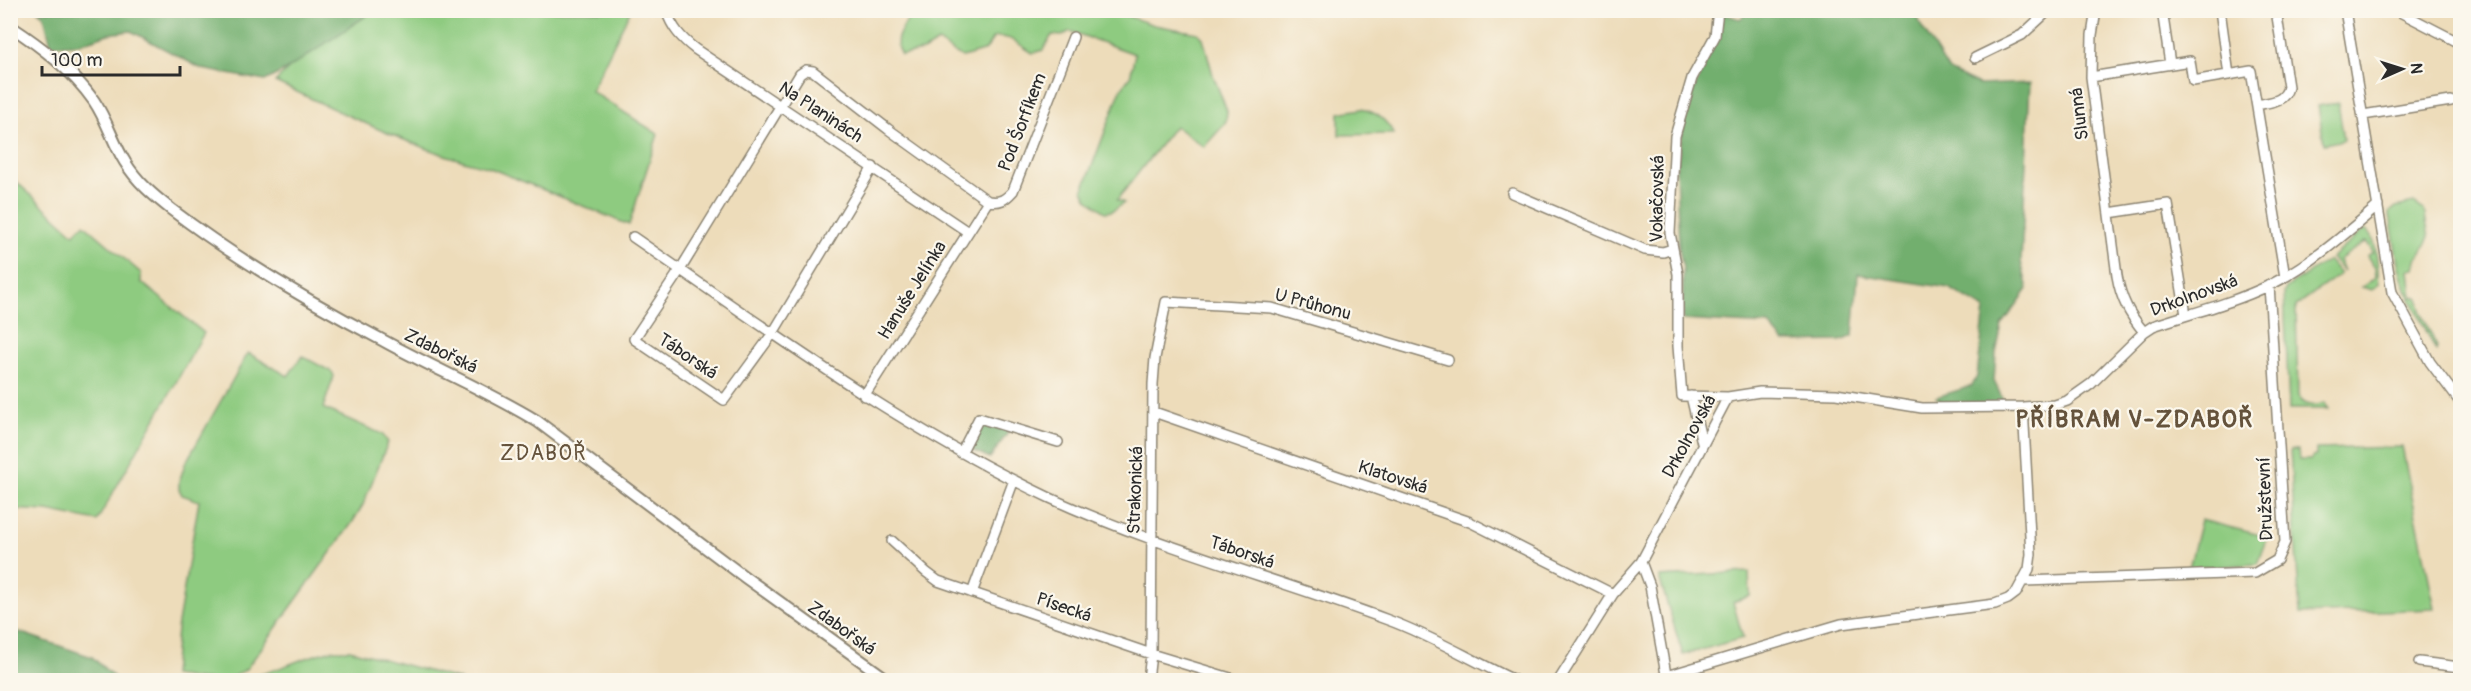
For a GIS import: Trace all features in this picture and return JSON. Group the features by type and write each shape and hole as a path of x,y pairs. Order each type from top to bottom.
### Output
{"street":[{"name":"Na Planinách","path":"666,10 671,24 680,37 968,232"},
{"name":"Vokačovská","path":"1702,443 1687,396 1678,346 1678,274 1670,234 1675,136 1692,78 1715,36 1718,10"},
{"path":"1975,58 2022,35 2049,10"},
{"name":"Slunná","path":"2096,10 2092,35 2091,77 2121,294 2128,311 2144,332"},
{"path":"2162,10 2170,64"},
{"path":"2220,10 2229,75"},
{"path":"2257,105 2280,99 2287,94 2288,87 2276,10"},
{"path":"2345,10 2392,292 2430,362 2460,402"},
{"path":"2396,10 2460,43"},
{"name":"Zdabořská","path":"10,26 54,57 77,80 101,113 133,174 144,187 172,210 280,282 384,342 501,400 537,421 888,681"},
{"name":"Pod Šorfíkem","path":"988,201 996,203 1005,200 1013,191 1073,38"},
{"path":"2091,77 2190,61 2193,81 2251,71 2285,277"},
{"path":"680,270 780,105 800,74 806,70 813,71 988,201"},
{"path":"2363,115 2451,101"},
{"path":"773,333 873,167"},
{"path":"1512,193 1645,250 1663,252 1672,249"},
{"name":"Hanuše Jelínka","path":"864,396 988,201"},
{"path":"2109,213 2168,204 2186,315"},
{"name":"Drkolnovská","path":"1558,681 1613,594 1641,562 1728,397 1747,392 1836,394 1922,408 2055,405 2079,394 2144,332 2285,277 2325,250 2378,206"},
{"name":"Táborská","path":"633,237 864,396 961,453 1014,480 1053,499 1150,538 1391,621 1514,681"},
{"name":"Táborská","path":"680,270 634,339 724,400 773,333"},
{"name":"Družstevní","path":"2024,580 2254,573 2277,560 2285,542 2269,285"},
{"name":"U Průhonu","path":"1166,302 1272,308 1448,360"},
{"name":"Strakonická","path":"1148,681 1151,654 1150,538 1155,358 1166,302"},
{"path":"1687,396 1728,397"},
{"path":"1641,562 1650,586 1667,678 1841,624 1995,604 2008,599 2024,580 2029,569 2031,554 2023,407"},
{"name":"Klatovská","path":"1154,412 1470,522 1613,594"},
{"path":"961,453 979,418 1058,442"},
{"path":"972,593 1014,480"},
{"name":"Písecká","path":"892,541 938,580 1151,654 1237,681"},
{"path":"2419,662 2460,667"}],"green space":[{"path":"38,11 373,11 289,68 265,81 202,69 131,31 108,34 79,44 51,45 44,16"},
{"path":"373,11 630,11 591,91 658,134 629,225 490,168 407,141 275,82 293,64"},
{"path":"907,11 1112,11 1154,25 1198,33 1203,38 1213,75 1227,111 1226,121 1204,147 1175,126 1117,200 1124,203 1112,211 1105,212 1088,199 1083,190 1121,89 1130,77 1135,54 1070,31 1062,36 1052,35 1043,50 1033,53 1014,41 999,37 993,38 986,50 963,57 938,42 923,51 901,55 897,40 908,19"},
{"path":"1748,11 1916,11 1921,26 1949,71 1979,85 2030,83 2021,262 2028,289 2002,325 1996,353 1994,381 2005,404 1946,406 1936,397 1972,386 1977,376 1985,309 1949,288 1858,274 1853,336 1840,341 1784,342 1769,325 1683,320 1683,269 1679,248 1676,170 1687,105 1714,44 1718,25 1724,14 1740,19"},
{"path":"2338,103 2344,140 2324,144 2318,106"},
{"path":"1361,109 1380,117 1394,134 1339,135 1339,113"},
{"path":"11,177 74,234 84,224 141,273 141,282 204,333 97,521 47,511 11,509"},
{"path":"2414,203 2424,210 2429,237 2415,269 2409,270 2412,297 2418,297 2422,314 2437,347 2436,351 2405,287 2398,264 2390,215 2396,207"},
{"path":"2365,229 2373,240 2376,254 2379,284 2372,290 2362,287 2376,277 2375,268 2367,256 2373,252 2366,241 2339,260 2344,271 2331,258"},
{"path":"2328,260 2340,274 2296,306 2298,396 2310,405 2324,403 2328,409 2289,409 2284,293 2286,288"},
{"path":"248,353 288,376 302,356 332,372 334,376 323,408 382,434 388,442 363,505 352,523 247,668 230,678 221,680 173,675 177,629 199,501 182,495 179,482 185,464"},
{"path":"985,423 1009,431 990,458 972,450 970,443 980,424"},
{"path":"2402,447 2435,609 2300,614 2290,450 2298,450 2299,460 2311,460 2316,456 2316,449"},
{"path":"2201,520 2268,537 2258,564 2189,568"},
{"path":"1749,572 1750,596 1733,602 1743,638 1683,655 1659,577"},
{"path":"10,629 92,657 117,680 11,680"},
{"path":"333,650 350,650 461,680 239,680"}],"district":[{"name":"PŘÍBRAM V-ZDABOŘ","path":"2135,419"},
{"name":"ZDABOŘ","path":"544,453"}]}
